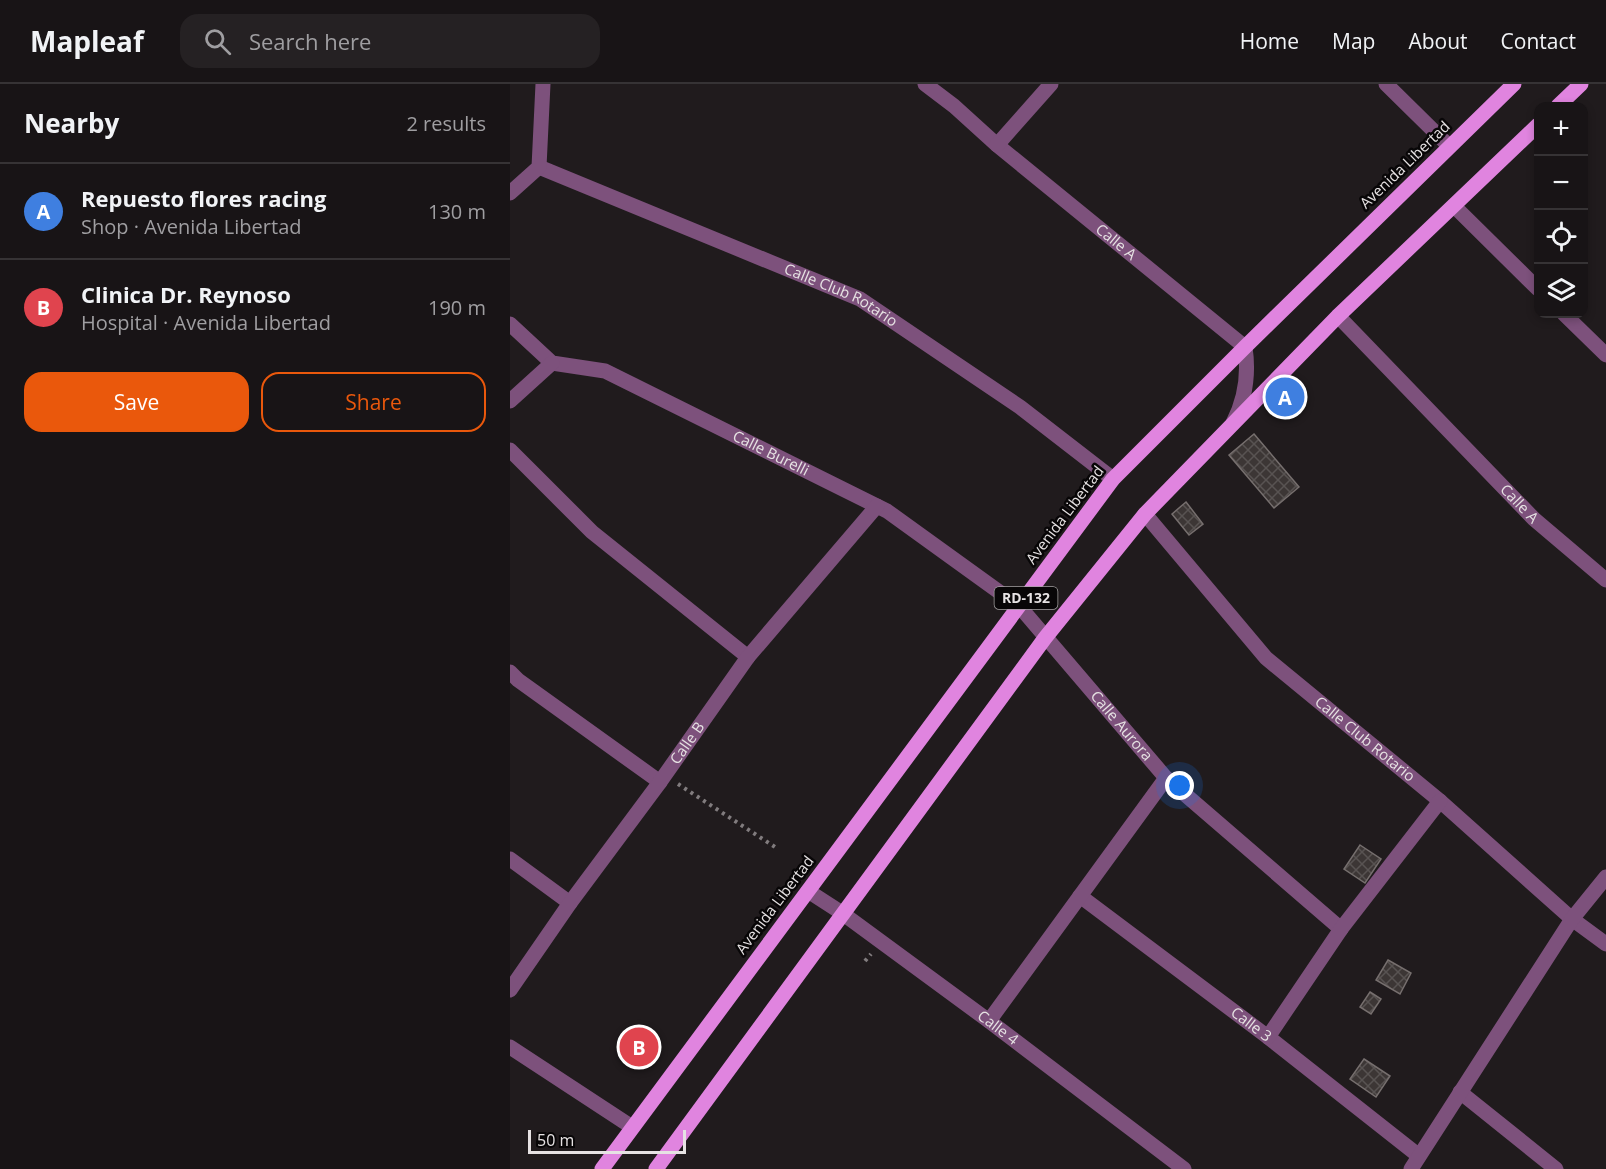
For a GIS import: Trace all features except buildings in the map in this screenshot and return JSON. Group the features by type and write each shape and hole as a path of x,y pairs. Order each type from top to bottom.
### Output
{"main road":[{"name":"Avenida Libertad","path":"602,1169 1113,479 1514,84"},
{"path":"1562,102 1581,84"},
{"name":"RD-132","path":"656,1169 1045,638 1145,514 1338,316 1534,130"}],"street":[{"path":"510,194 539,167 543,84"},
{"name":"Calle A","path":"926,84 997,145 1245,347"},
{"path":"997,145 1051,84"},
{"path":"1386,84 1449,146"},
{"name":"Calle Club Rotario","path":"539,167 860,299 1020,407 1113,479"},
{"path":"1454,206 1534,284"},
{"name":"Calle A","path":"1338,316 1534,519 1606,580"},
{"path":"1568,318 1606,355"},
{"path":"510,324 552,363 510,401"},
{"path":"1232,425 1243,401 1246,387 1248,374 1245,347"},
{"name":"Calle Burelli","path":"552,363 606,371 887,511 1020,607"},
{"path":"510,450 592,532 748,657"},
{"name":"Calle B","path":"510,990 748,657 877,506"},
{"name":"Calle Club Rotario","path":"1145,514 1266,658 1440,801 1572,918 1606,944"},
{"name":"Calle Aurora","path":"1020,607 1166,778 1341,929"},
{"path":"510,672 518,680 663,779"},
{"path":"989,1021 1166,778"},
{"path":"1268,1037 1341,929 1440,801"},
{"path":"510,859 570,903"},
{"path":"1415,1162 1572,918 1606,878"},
{"name":"Calle 4","path":"808,891 842,913 989,1021 1184,1169"},
{"name":"Calle 3","path":"1080,896 1268,1037 1415,1162"},
{"path":"510,1047 632,1127"},
{"path":"1460,1092 1556,1169"}],"path":[{"path":"663,779 775,847"}],"place":[{"name":"Repuesto flores racing","path":"1285,397"},
{"name":"Clinica Dr. Reynoso","path":"639,1047"}]}
